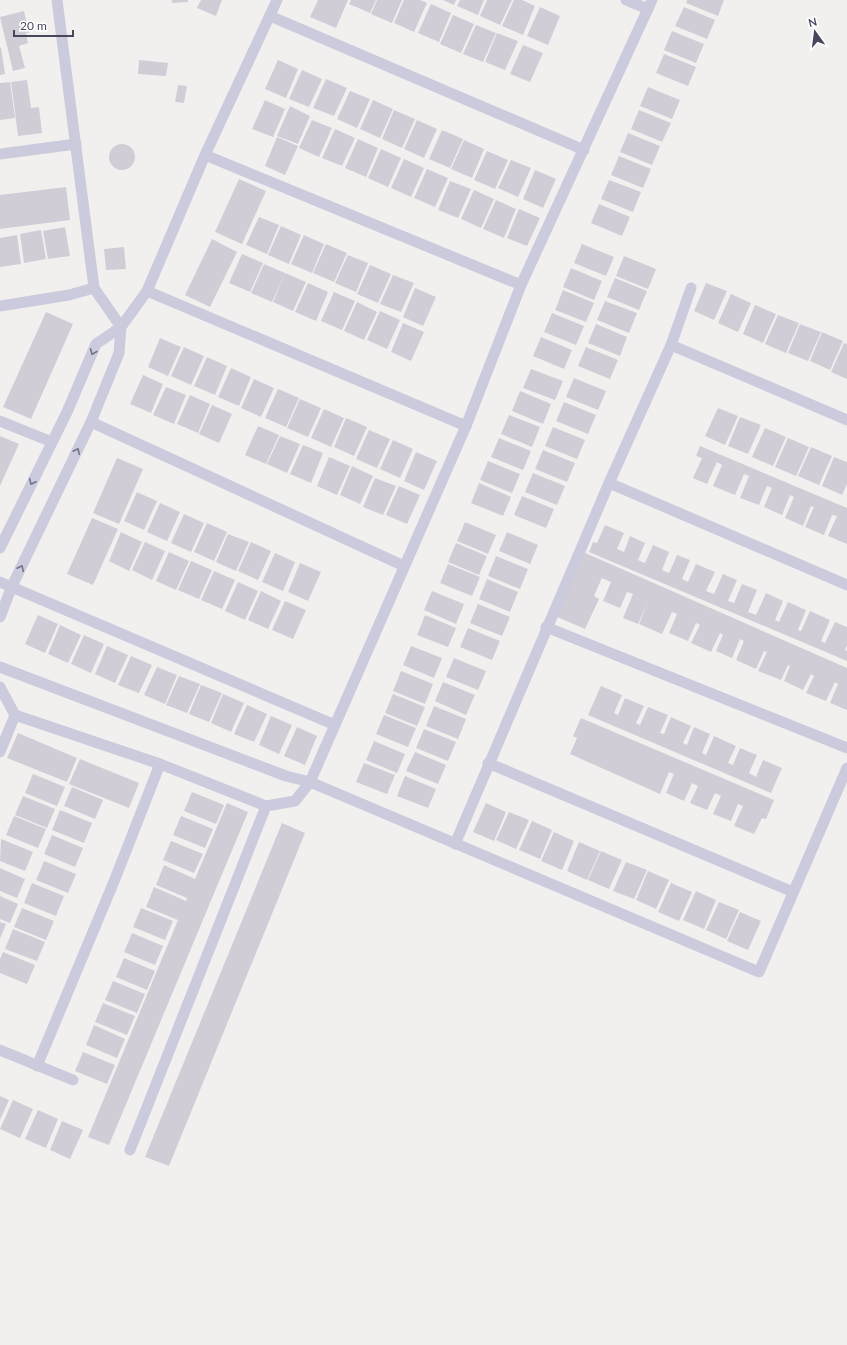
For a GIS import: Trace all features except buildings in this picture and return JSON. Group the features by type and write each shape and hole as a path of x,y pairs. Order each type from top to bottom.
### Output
{"lane":[{"path":"0,617 12,586 91,422 119,354 121,327 94,288 57,0"},
{"path":"0,548 52,442 96,344 121,327 147,292 205,155 277,0"},
{"path":"0,687 15,715 160,764 266,806 295,801 310,782 466,426 521,284 650,5 626,0"},
{"path":"270,16 584,150"},
{"path":"0,154 76,144"},
{"path":"205,155 521,284"},
{"path":"0,306 69,295 94,288"},
{"path":"455,844 488,762 546,627 609,483 672,345 691,288"},
{"path":"147,292 466,426"},
{"path":"672,345 847,420"},
{"path":"0,421 52,442"},
{"path":"91,422 404,566"},
{"path":"609,483 847,585"},
{"path":"0,582 335,725"},
{"path":"546,627 847,748"},
{"path":"0,667 286,776 310,782 759,972 847,768"},
{"path":"0,752 15,715"},
{"path":"488,762 794,892"},
{"path":"37,1066 115,879 160,764"},
{"path":"130,1150 266,806"},
{"path":"0,1050 73,1080"}]}
